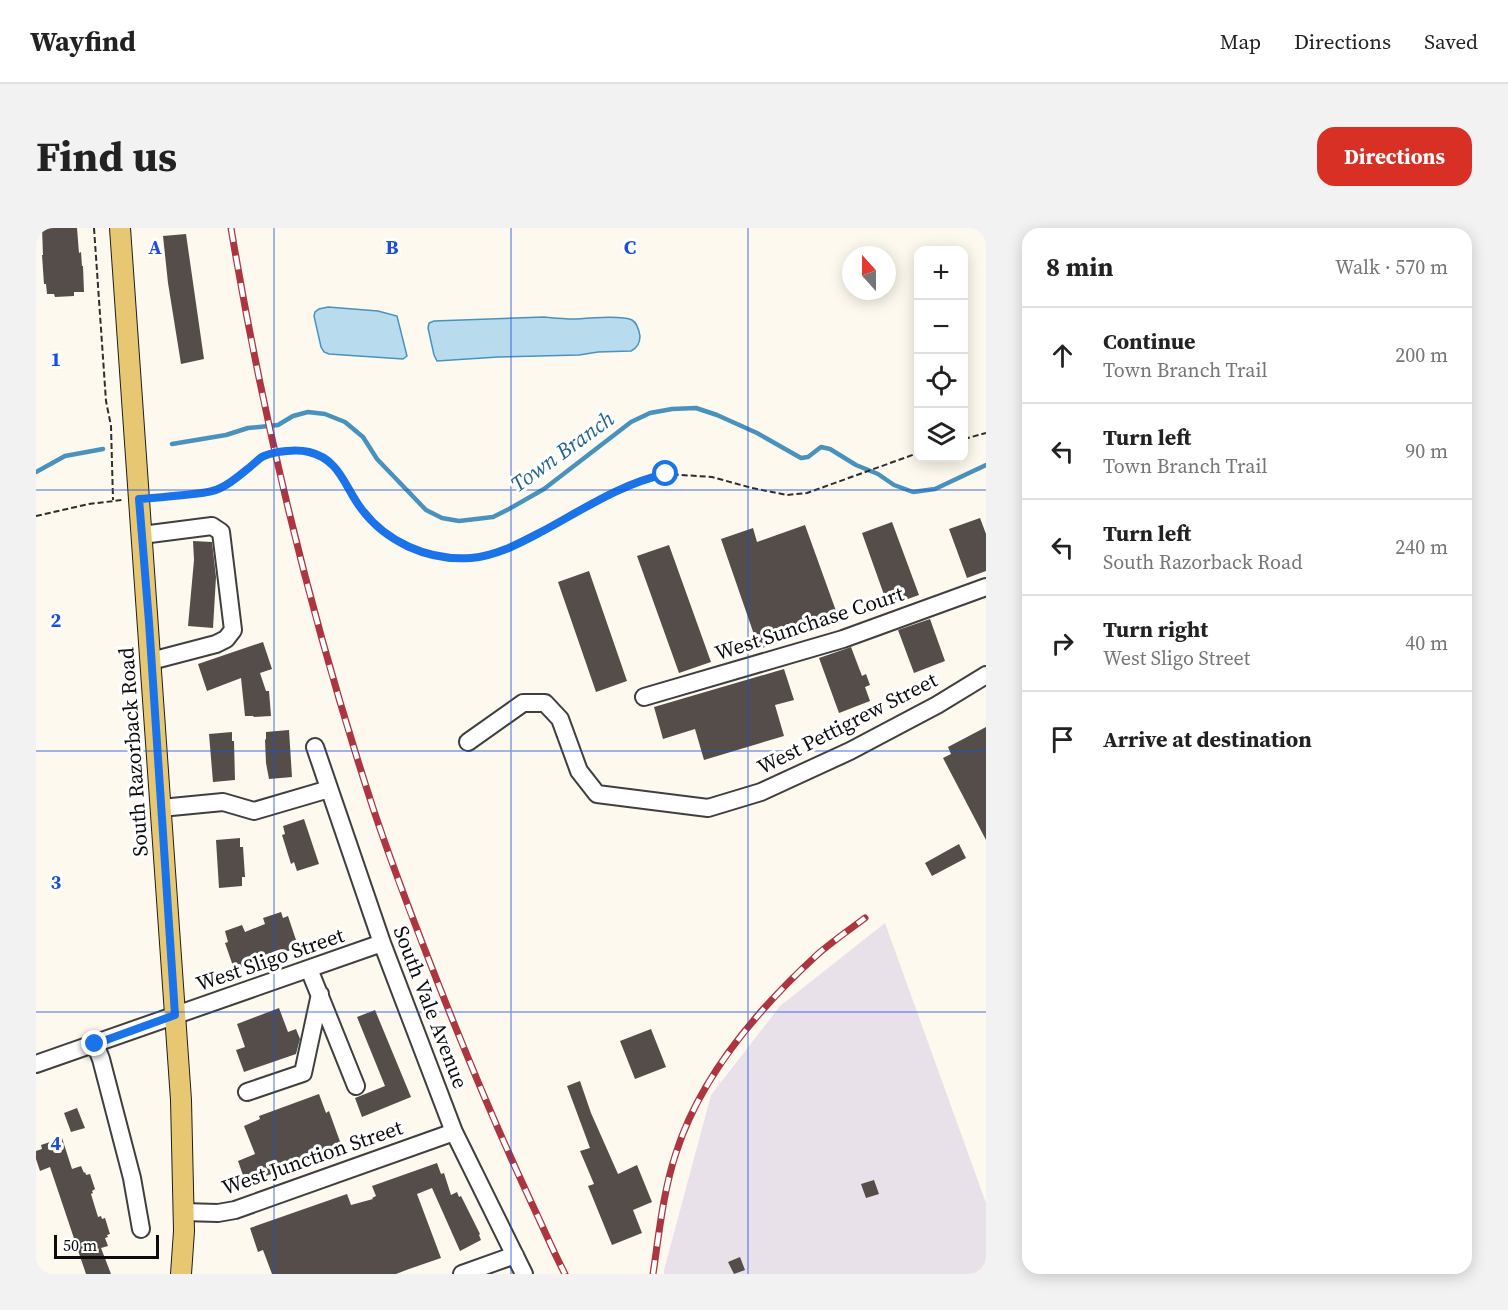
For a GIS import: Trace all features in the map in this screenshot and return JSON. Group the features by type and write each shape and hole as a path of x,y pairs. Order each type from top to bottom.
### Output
{"main road":[{"name":"South Razorback Road","path":"120,228 181,1100 184,1231 181,1274"}],"street":[{"path":"142,535 212,526 221,532 233,630 226,639 216,644 151,661"},
{"name":"West Sunchase Court","path":"644,697 843,639 986,587"},
{"name":"West Pettigrew Street","path":"468,742 523,703 545,703 560,719 579,771 597,794 708,808 761,792 850,752 937,705 986,675"},
{"name":"South Vale Avenue","path":"315,747 382,943 454,1132 524,1274"},
{"path":"161,808 223,802 254,811 329,789"},
{"name":"West Sligo Street","path":"36,1064 382,943"},
{"path":"309,969 356,1086"},
{"path":"247,1092 303,1073 320,994"},
{"path":"95,1044 132,1178 141,1229"},
{"name":"West Junction Street","path":"183,1212 218,1213 235,1210 454,1132"},
{"path":"462,1274 515,1255"}],"path":[{"path":"94,228 106,401 111,426 114,501"},
{"path":"968,438 986,433"},
{"path":"36,516 88,504 213,491 236,478 263,456 292,450 310,452 326,459 338,469 359,507 373,524 406,547 426,554 449,558 472,558 500,551 523,541 625,487 647,478 666,474 712,477 787,495 807,493 914,455"}],"shaded area":[{"path":"885,923 986,1203 986,1274 664,1274 711,1095 780,1006"}],"water":[{"path":"328,307 378,311 397,316 407,356 403,359 324,352 314,316 319,309"},
{"path":"544,317 627,318 636,325 640,336 639,341 631,351 437,361 428,328 429,323 434,321"}],"building":[{"path":"42,228 77,228 79,253 81,252 83,266 84,292 74,292 74,296 55,297 54,294 47,294 46,284 44,284"},
{"path":"186,234 204,359 181,364 163,236"},
{"path":"980,518 986,534 986,571 967,578 949,529"},
{"path":"892,522 919,595 888,606 862,533"},
{"path":"805,525 840,622 759,649 721,539 753,528 757,542"},
{"path":"193,541 212,542 216,577 213,628 188,626 194,560"},
{"path":"669,545 711,662 679,673 637,556"},
{"path":"589,571 627,681 596,692 558,582"},
{"path":"930,619 945,661 914,673 898,630"},
{"path":"263,642 272,669 260,673 266,691 269,691 271,716 245,716 241,678 207,691 198,664"},
{"path":"851,647 862,676 866,674 870,685 865,687 870,701 839,713 819,658"},
{"path":"784,669 794,700 775,705 784,736 704,760 695,729 663,739 654,707"},
{"path":"986,727 986,840 943,758 951,754 948,747"},
{"path":"289,730 292,777 269,779 266,763 266,732"},
{"path":"232,732 235,780 213,782 209,734"},
{"path":"304,819 319,864 297,871 294,862 291,864 282,835 285,834 283,826"},
{"path":"240,838 240,847 243,847 245,877 242,877 242,886 219,888 216,840"},
{"path":"959,844 966,858 932,876 925,863"},
{"path":"281,912 283,918 288,916 297,943 290,946 291,950 279,954 278,950 251,960 252,963 240,967 239,964 233,966 225,943 228,942 225,931 242,925 245,932 265,924 263,918"},
{"path":"279,1008 288,1032 296,1029 300,1039 296,1054 244,1072 236,1050 245,1047 237,1024"},
{"path":"375,1010 411,1097 362,1117 355,1098 385,1086 357,1017"},
{"path":"651,1029 666,1067 635,1079 620,1041"},
{"path":"580,1081 591,1113 618,1174 637,1165 652,1202 633,1210 642,1233 612,1245 588,1186 594,1184 580,1151 590,1148 567,1086"},
{"path":"319,1094 326,1113 329,1111 341,1149 252,1181 251,1179 245,1181 238,1161 255,1154 244,1126 260,1119 259,1116"},
{"path":"77,1108 85,1128 71,1132 64,1113"},
{"path":"62,1138 72,1169 81,1166 86,1175 90,1174 95,1189 91,1194 98,1217 105,1218 110,1234 105,1238 108,1246 101,1248 111,1274 86,1274 50,1167 40,1171 36,1151 42,1149 41,1145"},
{"path":"437,1163 441,1174 444,1173 451,1195 457,1192 459,1197 461,1196 480,1234 481,1240 460,1251 432,1188 417,1194 441,1258 396,1274 272,1274 263,1250 258,1252 250,1228 347,1194 351,1205 373,1199 376,1196 372,1186"},
{"path":"874,1180 879,1194 866,1198 861,1184"},
{"path":"740,1257 745,1270 734,1274 728,1262"}],"waterway":[{"name":"Town Branch","path":"172,444 226,435 248,428 278,425 293,416 308,412 325,414 345,422 363,437 377,459 426,510 442,518 459,521 493,517 509,509 544,489 631,422 650,413 672,409 696,408 717,415 757,433 801,458 808,457 821,447 830,449 894,485 913,492 935,489 986,465"},
{"name":"Town Branch","path":"36,472 65,456 103,449"}],"railway":[{"path":"231,228 258,375 291,521 350,737 392,862 462,1044 511,1159 565,1274"},
{"path":"653,1274 668,1183 676,1153 700,1097 734,1045 775,997 818,954 865,918"}],"route":[{"path":"95,1044 175,1015 139,499 213,491 236,478 263,456 292,450 310,452 326,459 338,469 359,507 373,524 388,536 406,547 426,554 449,558 472,558 500,551 625,487 647,478 666,474"}]}
